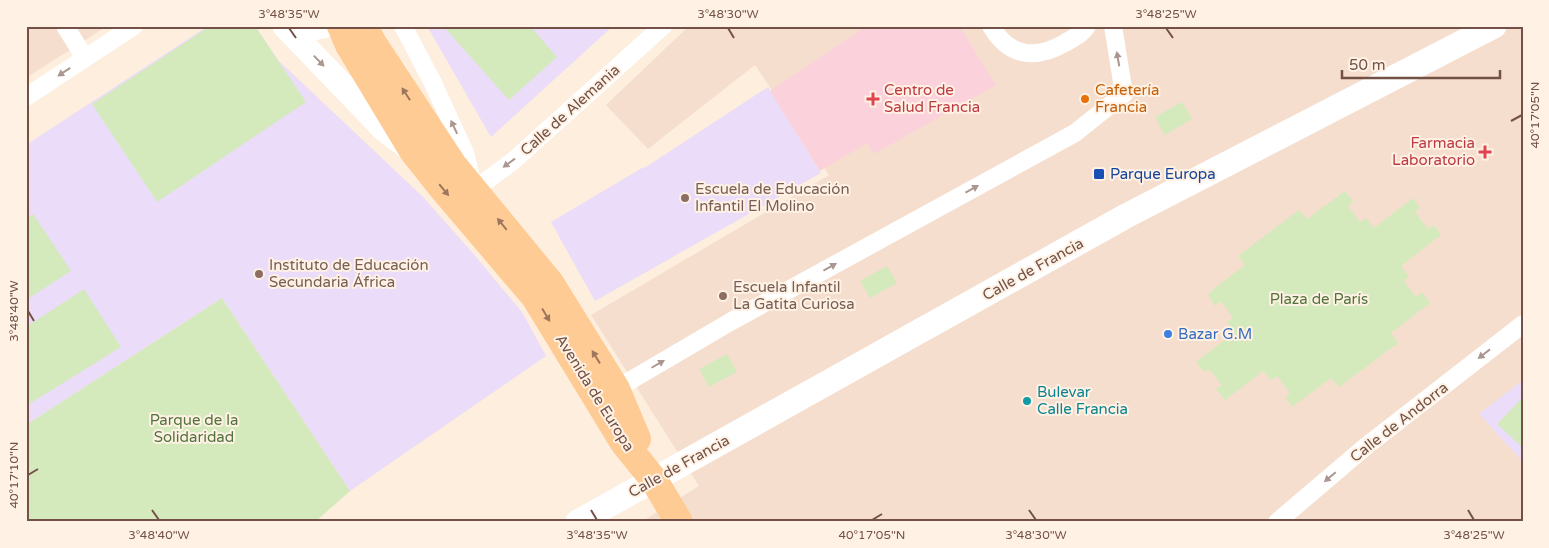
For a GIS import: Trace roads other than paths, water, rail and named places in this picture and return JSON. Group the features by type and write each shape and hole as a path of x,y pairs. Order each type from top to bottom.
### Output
{"main road":[{"path":"285,26 385,130 413,151"},
{"path":"289,26 298,29 314,29 323,26"},
{"name":"Avenida de Europa","path":"341,26 349,45 413,151 535,297 624,443 654,480"},
{"name":"Avenida de Europa","path":"363,26 453,165 550,283 616,389 654,480"},
{"name":"Calle de Francia","path":"578,522 1126,216 1494,26"},
{"path":"654,480 679,522"}],"street":[{"path":"65,26 85,58"},
{"path":"26,97 134,26"},
{"name":"Avenida de Europa","path":"403,26 433,83 465,153 474,190"},
{"name":"Calle de Alemania","path":"474,190 513,161 663,26"},
{"path":"991,26 998,38 1014,50 1032,54 1052,51 1083,33 1086,26"},
{"path":"616,389 730,322 1075,133 1124,94 1113,26"},
{"name":"Calle de Andorra","path":"1277,522 1365,447 1523,324"}],"place":[{"name":"Centro de Salud Francia","path":"873,99"},
{"name":"Cafetería Francia","path":"1085,99"},
{"name":"Farmacia Laboratorio","path":"1485,152"},
{"name":"Parque Europa","path":"1099,174"},
{"name":"Escuela de Educación Infantil El Molino","path":"685,198"},
{"name":"Instituto de Educación Secundaria África","path":"259,274"},
{"name":"Escuela Infantil La Gatita Curiosa","path":"723,296"},
{"name":"Bazar G.M","path":"1168,334"},
{"name":"Bulevar Calle Francia","path":"1027,401"}],"park label":[{"name":"Plaza de París","path":"1319,299"},
{"name":"Parque de la Solidaridad","path":"194,428"}]}
